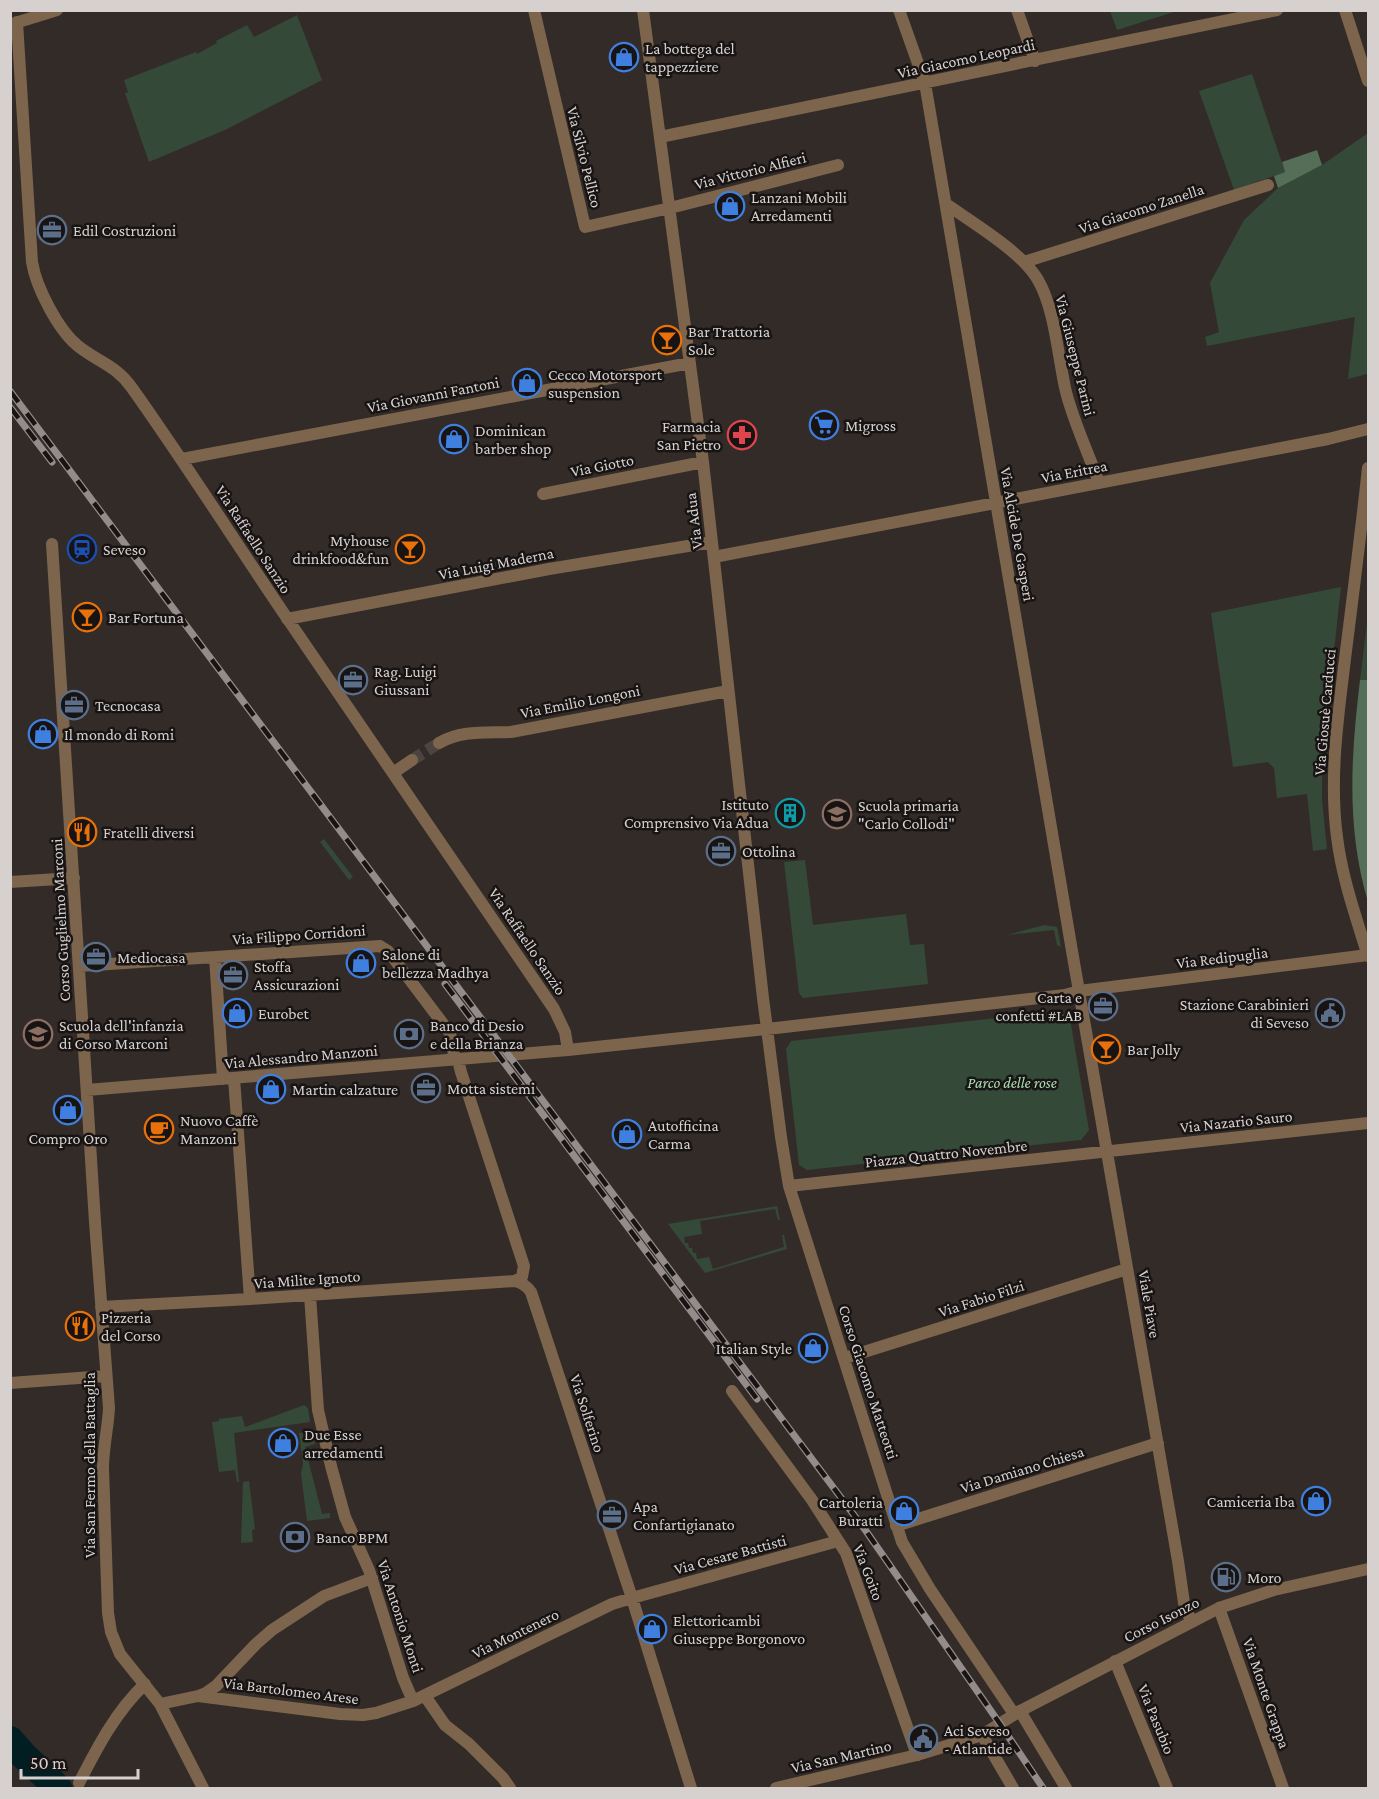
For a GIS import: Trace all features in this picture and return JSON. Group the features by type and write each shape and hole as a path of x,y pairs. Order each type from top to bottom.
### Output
{"street":[{"path":"14,23 32,13 57,10"},
{"name":"Via Silvio Pellico","path":"534,10 585,227 670,208"},
{"name":"Via Adua","path":"644,10 703,462 767,1029"},
{"name":"Via Alcide De Gasperi","path":"899,10 925,83 1079,991"},
{"path":"1017,10 1035,61"},
{"name":"Via Giacomo Leopardi","path":"660,137 1277,10"},
{"path":"1345,10 1368,81"},
{"name":"Via Raffaello Sanzio","path":"14,23 34,275 52,312 77,345 110,365 127,381 182,459 287,619 554,1008 565,1032 568,1050"},
{"name":"Via Vittorio Alfieri","path":"670,208 838,165"},
{"name":"Via Giacomo Zanella","path":"1024,262 1268,185"},
{"name":"Via Giuseppe Parini","path":"946,204 1024,262 1038,279 1055,332 1066,390 1099,483"},
{"name":"Via Giovanni Fantoni","path":"182,459 690,363"},
{"name":"Via Eritrea","path":"714,557 1328,439 1368,429"},
{"name":"Via Giotto","path":"543,494 703,462"},
{"name":"Via Giosuè Carducci","path":"1368,468 1337,723 1334,777 1340,858 1368,955"},
{"name":"Via Luigi Maderna","path":"287,619 549,569 712,542"},
{"name":"Corso Guglielmo Marconi","path":"52,544 100,1307"},
{"name":"Via Emilio Longoni","path":"439,743 464,734 510,732 728,691"},
{"path":"393,773 412,760"},
{"path":"10,882 74,878"},
{"name":"Via Filippo Corridoni","path":"80,966 383,947 450,1033 457,1060"},
{"name":"Via Redipuglia","path":"1079,991 1368,955"},
{"path":"214,957 250,1299"},
{"path":"767,1029 1054,996 1079,991"},
{"name":"Viale Piave","path":"1079,991 1183,1597 1191,1621"},
{"name":"Via Alessandro Manzoni","path":"87,1090 457,1060 767,1029"},
{"name":"Corso Giacomo Matteotti","path":"767,1029 789,1186 896,1526 911,1559 1066,1788"},
{"path":"457,1060 524,1266 522,1277 515,1281"},
{"name":"Via Nazario Sauro","path":"1107,1151 1368,1123"},
{"name":"Piazza Quattro Novembre","path":"789,1186 1107,1151"},
{"name":"Via Fabio Filzi","path":"845,1358 1127,1269"},
{"name":"Via Milite Ignoto","path":"100,1307 515,1281"},
{"name":"Via Solferino","path":"515,1281 522,1283 531,1292 632,1598 691,1788"},
{"name":"Via Antonio Monti","path":"310,1295 320,1423 343,1510 366,1560 403,1678 419,1698"},
{"name":"Via San Fermo della Battaglia","path":"100,1307 109,1408 103,1468 111,1632 120,1654 160,1704 203,1788"},
{"path":"10,1383 106,1376"},
{"name":"Via Goito","path":"732,1391 812,1500 846,1552 917,1755"},
{"name":"Via Damiano Chiesa","path":"896,1526 1158,1443"},
{"name":"Via Cesare Battisti","path":"632,1598 838,1541"},
{"name":"Corso Isonzo","path":"982,1735 1017,1713 1219,1608 1274,1590 1368,1569"},
{"path":"160,1704 198,1696 216,1686 272,1630 324,1596 372,1578"},
{"name":"Via Montenero","path":"419,1698 592,1613 632,1598"},
{"name":"Via Monte Grappa","path":"1219,1608 1283,1788"},
{"name":"Via Pasubio","path":"1115,1661 1167,1788"},
{"path":"79,1783 110,1728 129,1700 145,1684"},
{"name":"Via Bartolomeo Arese","path":"198,1696 351,1715 376,1713 419,1698"},
{"path":"419,1698 432,1708 445,1725 469,1744 509,1787"},
{"path":"982,1735 1012,1788"},
{"name":"Via San Martino","path":"776,1788 917,1755 982,1735"}],"green space":[{"path":"1110,10 1177,11 1117,30"},
{"path":"297,15 322,80 227,129 149,162 125,93 128,92 124,80 196,52 197,54 247,25 254,37"},
{"path":"1252,74 1285,172 1234,190 1199,91"},
{"path":"1368,133 1367,374 1348,379 1355,317 1207,346 1205,337 1219,332 1210,283 1244,220 1278,188 1322,165"},
{"path":"1317,150 1322,165 1278,188 1274,176 1285,172 1282,162"},
{"path":"1341,587 1322,760 1322,800 1327,849 1313,851 1307,794 1277,798 1274,768 1268,762 1233,767 1211,613"},
{"path":"1368,615 1368,675 1367,680 1360,680"},
{"path":"1368,675 1368,902 1356,846 1352,791 1354,736 1360,680 1367,680"},
{"path":"324,839 353,877 349,880 320,842"},
{"path":"805,860 813,925 906,914 910,945 924,944 928,984 803,998 799,993 784,862"},
{"path":"1044,925 1057,927 1061,947 1057,945 1054,930 1007,935"},
{"name":"Parco delle rose","path":"1059,1011 1070,1019 1089,1130 1081,1140 807,1170 799,1165 786,1049 791,1041"},
{"path":"777,1206 780,1220 778,1220 775,1209 700,1221 702,1234 684,1237 685,1243 692,1248 693,1253 696,1253 697,1259 709,1257 713,1269 784,1247 782,1235 784,1235 787,1249 705,1273 668,1224"},
{"path":"304,1405 308,1408 310,1422 234,1433 239,1482 237,1482 235,1470 219,1472 212,1422 242,1416 245,1427"},
{"path":"312,1431 315,1444 305,1447 322,1514 330,1513 330,1518 307,1521 299,1433"},
{"path":"249,1481 255,1529 252,1530 253,1542 241,1543 243,1482"}],"waterway":[{"name":"Seveso","path":"10,1740 58,1788"}],"tunnel":[{"path":"412,760 439,743"}],"railway":[{"path":"10,391 866,1531 1043,1788"},
{"path":"10,407 52,462"},
{"path":"445,984 757,1399"}],"place":[{"name":"La bottega del tappezziere","path":"624,57"},
{"name":"Lanzani Mobili Arredamenti","path":"730,206"},
{"name":"Edil Costruzioni","path":"52,230"},
{"name":"Bar Trattoria Sole","path":"667,340"},
{"name":"Cecco Motorsport suspension","path":"527,383"},
{"name":"Migross","path":"824,425"},
{"name":"Farmacia San Pietro","path":"742,435"},
{"name":"Dominican barber shop","path":"454,439"},
{"name":"Seveso","path":"82,549"},
{"name":"Myhouse drinkfood&fun","path":"410,549"},
{"name":"Bar Fortuna","path":"87,617"},
{"name":"Rag. Luigi Giussani","path":"353,680"},
{"name":"Tecnocasa","path":"74,705"},
{"name":"Il mondo di Romi","path":"43,734"},
{"name":"Istituto Comprensivo Via Adua","path":"790,813"},
{"name":"Scuola primaria \"Carlo Collodi\"","path":"837,814"},
{"name":"Fratelli diversi","path":"82,832"},
{"name":"Ottolina","path":"721,851"},
{"name":"Mediocasa","path":"96,957"},
{"name":"Salone di bellezza Madhya","path":"361,963"},
{"name":"Stoffa Assicurazioni","path":"233,975"},
{"name":"Carta e confetti #LAB","path":"1103,1006"},
{"name":"Eurobet","path":"237,1013"},
{"name":"Stazione Carabinieri di Seveso","path":"1330,1013"},
{"name":"Scuola dell'infanzia di Corso Marconi","path":"38,1034"},
{"name":"Banco di Desio e della Brianza","path":"409,1034"},
{"name":"Bar Jolly","path":"1106,1049"},
{"name":"Motta sistemi","path":"426,1088"},
{"name":"Martin calzature","path":"271,1089"},
{"name":"Compro Oro","path":"68,1110"},
{"name":"Nuovo Caffè Manzoni","path":"159,1129"},
{"name":"Autofficina Carma","path":"627,1134"},
{"name":"Pizzeria del Corso","path":"80,1326"},
{"name":"Italian Style","path":"813,1348"},
{"name":"Due Esse arredamenti","path":"283,1443"},
{"name":"Camiceria Iba","path":"1316,1501"},
{"name":"Cartoleria Buratti","path":"904,1511"},
{"name":"Apa Confartigianato","path":"612,1515"},
{"name":"Banco BPM","path":"295,1537"},
{"name":"Moro","path":"1226,1577"},
{"name":"Elettoricambi Giuseppe Borgonovo","path":"652,1629"},
{"name":"Aci Seveso - Atlantide","path":"923,1739"}]}
